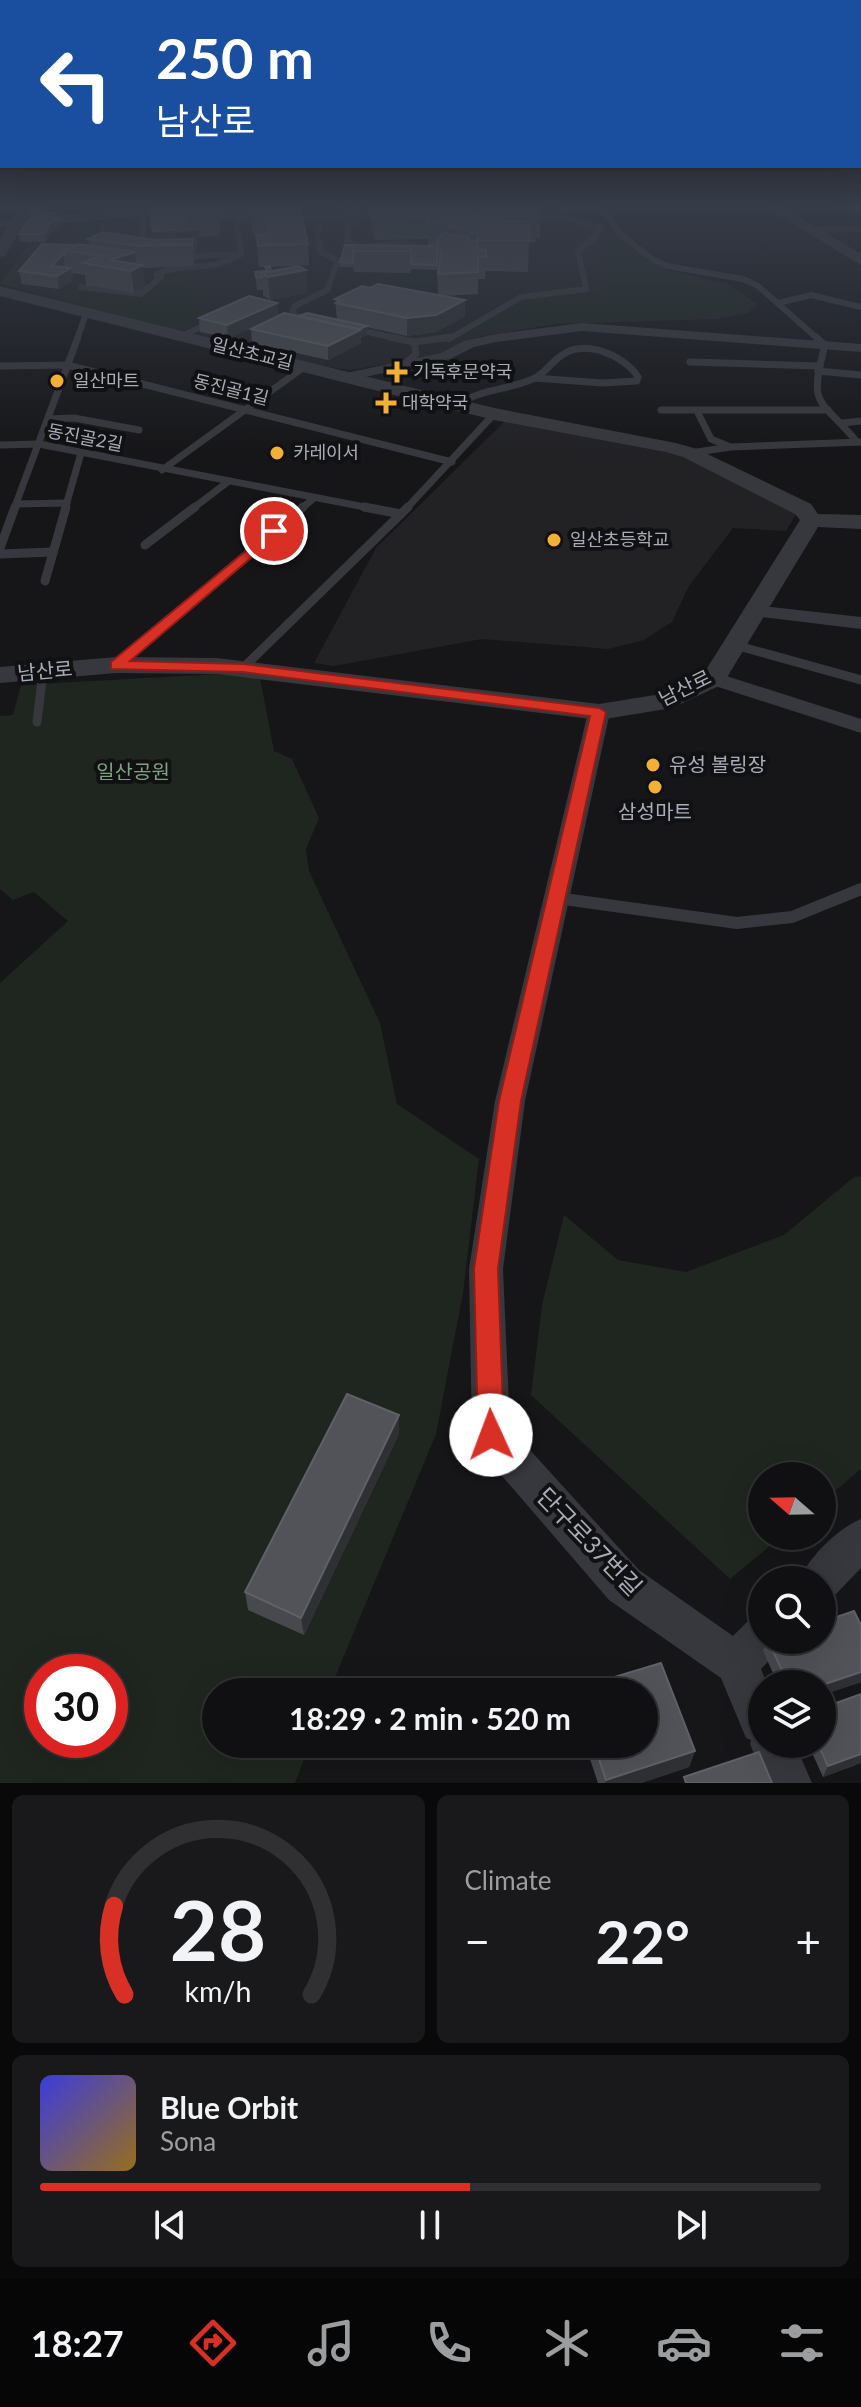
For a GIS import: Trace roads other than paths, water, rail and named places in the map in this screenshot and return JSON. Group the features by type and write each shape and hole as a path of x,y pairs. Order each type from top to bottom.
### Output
{"street":[{"name":"일산초교길","path":"0,291 494,414 669,447 690,453 803,509 811,520"},
{"path":"346,377 445,356 469,344 496,338 582,327 861,348"},
{"path":"811,520 861,522"},
{"name":"남산로","path":"0,675 116,665 243,668 599,712 662,702 714,678 811,520"},
{"path":"753,611 861,623"},
{"path":"714,678 861,726"},
{"name":"단구로37번길","path":"599,712 567,840 557,898 510,1101 486,1269 491,1435 624,1585 748,1649"},
{"path":"834,1566 861,1539"},
{"path":"778,1758 789,1783"}],"lane":[{"path":"81,287 141,294 152,286"},
{"path":"283,304 295,306 327,290 328,286"},
{"path":"343,326 414,342 448,339 521,297 586,289 585,286"},
{"path":"758,286 825,345 814,385 817,401 859,442"},
{"path":"778,303 811,295 861,307"},
{"path":"295,306 291,315 315,320"},
{"path":"53,552 0,551 86,314"},
{"path":"180,337 217,319"},
{"path":"406,363 416,354 414,342"},
{"path":"457,405 483,390 535,378 602,383 637,381 638,377 636,371 612,355 581,349 565,352 535,378"},
{"path":"690,362 819,369 861,375"},
{"name":"동진골1길","path":"0,366 67,365 452,462"},
{"path":"162,470 304,367"},
{"path":"661,410 828,410"},
{"path":"697,411 711,439 731,447"},
{"path":"243,668 401,514 494,414"},
{"path":"48,419 74,418 139,430"},
{"path":"842,423 861,421"},
{"name":"일산초교길","path":"690,453 731,447 859,442"},
{"name":"동진골2길","path":"0,445 39,444 401,514"},
{"path":"45,581 81,453"},
{"path":"145,545 229,481"},
{"path":"116,665 314,498"},
{"path":"17,504 67,503"},
{"path":"735,645 861,680"},
{"path":"37,722 43,672"},
{"path":"557,898 737,923 792,917 861,889"}],"place":[{"name":"기독후문약국","path":"397,372"},
{"name":"일산마트","path":"57,381"},
{"name":"대학약국","path":"386,403"},
{"name":"카레이서","path":"277,453"},
{"name":"일산초등학교","path":"554,540"},
{"name":"유성 볼링장","path":"653,765"},
{"name":"삼성마트","path":"655,787"}],"park label":[{"name":"일산공원","path":"133,772"}]}
